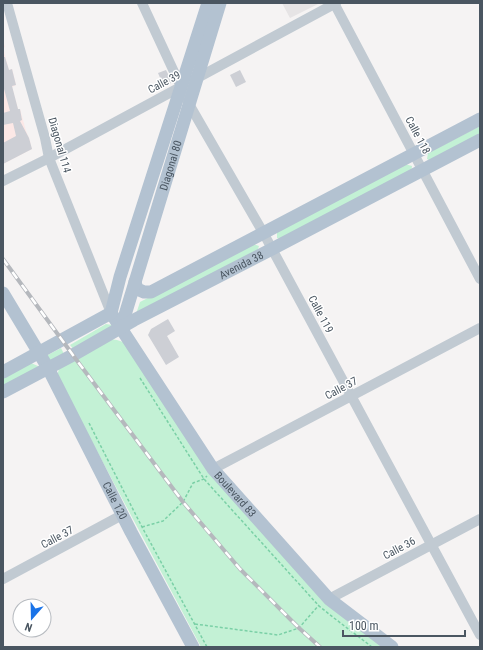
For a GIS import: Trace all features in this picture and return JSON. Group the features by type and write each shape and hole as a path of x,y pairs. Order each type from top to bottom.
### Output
{"main road":[{"name":"Diagonal 80","path":"111,313 122,270 208,3"},
{"name":"Diagonal 80","path":"121,328 220,3"},
{"name":"Avenida 38","path":"135,282 137,289 144,292 151,292 264,234 480,119"},
{"name":"Avenida 38","path":"3,392 134,320 480,140"},
{"name":"Calle 120","path":"3,293 48,368 122,515 193,647"},
{"name":"Boulevard 83","path":"111,313 213,469 324,602 392,647"},
{"path":"3,372 111,313"}],"street":[{"name":"Diagonal 114","path":"7,3 45,138 49,158 111,313"},
{"name":"Calle 119","path":"142,3 189,104 264,234 480,635"},
{"name":"Calle 39","path":"3,181 49,158 335,3"},
{"name":"Calle 118","path":"335,3 480,279"},
{"name":"Calle 37","path":"213,469 480,328"},
{"name":"Calle 37","path":"3,579 122,515"},
{"name":"Calle 36","path":"324,602 480,519"}],"path":[{"path":"140,378 204,479 324,602 334,618 372,647"},
{"path":"86,419 207,647"},
{"path":"142,527 163,521 183,502 193,483 204,479 213,469"},
{"path":"195,624 278,635 299,628 324,602"}],"shaded area":[{"path":"282,3 320,3 290,18"},
{"path":"3,48 9,70 12,69 16,85 12,87 32,149 3,164"}],"green space":[{"path":"480,126 480,137 433,162 427,159 428,153"},
{"path":"405,164 412,166 411,173 282,240 277,238 277,232"},
{"path":"253,244 259,246 257,252 136,314 140,302"},
{"path":"106,324 112,325 109,331 74,350 70,345"},
{"path":"110,339 126,343 210,474 383,647 201,647 57,376 59,369"},
{"path":"61,348 65,356 48,365 44,357"},
{"path":"31,363 38,366 36,372 3,389 3,378"}],"building":[{"path":"3,57 5,57 9,70 12,69 16,85 12,86 18,109 20,109 22,120 20,121 29,138 32,149 3,164 3,143 16,136 13,123 3,125 3,113 10,111 3,89"},
{"path":"166,70 172,82 164,87 158,73"},
{"path":"240,70 246,82 236,87 230,75"},
{"path":"168,319 175,331 167,336 179,357 166,365 148,335 151,329"}],"railway":[{"path":"3,259 183,502 240,569 320,647"}]}
